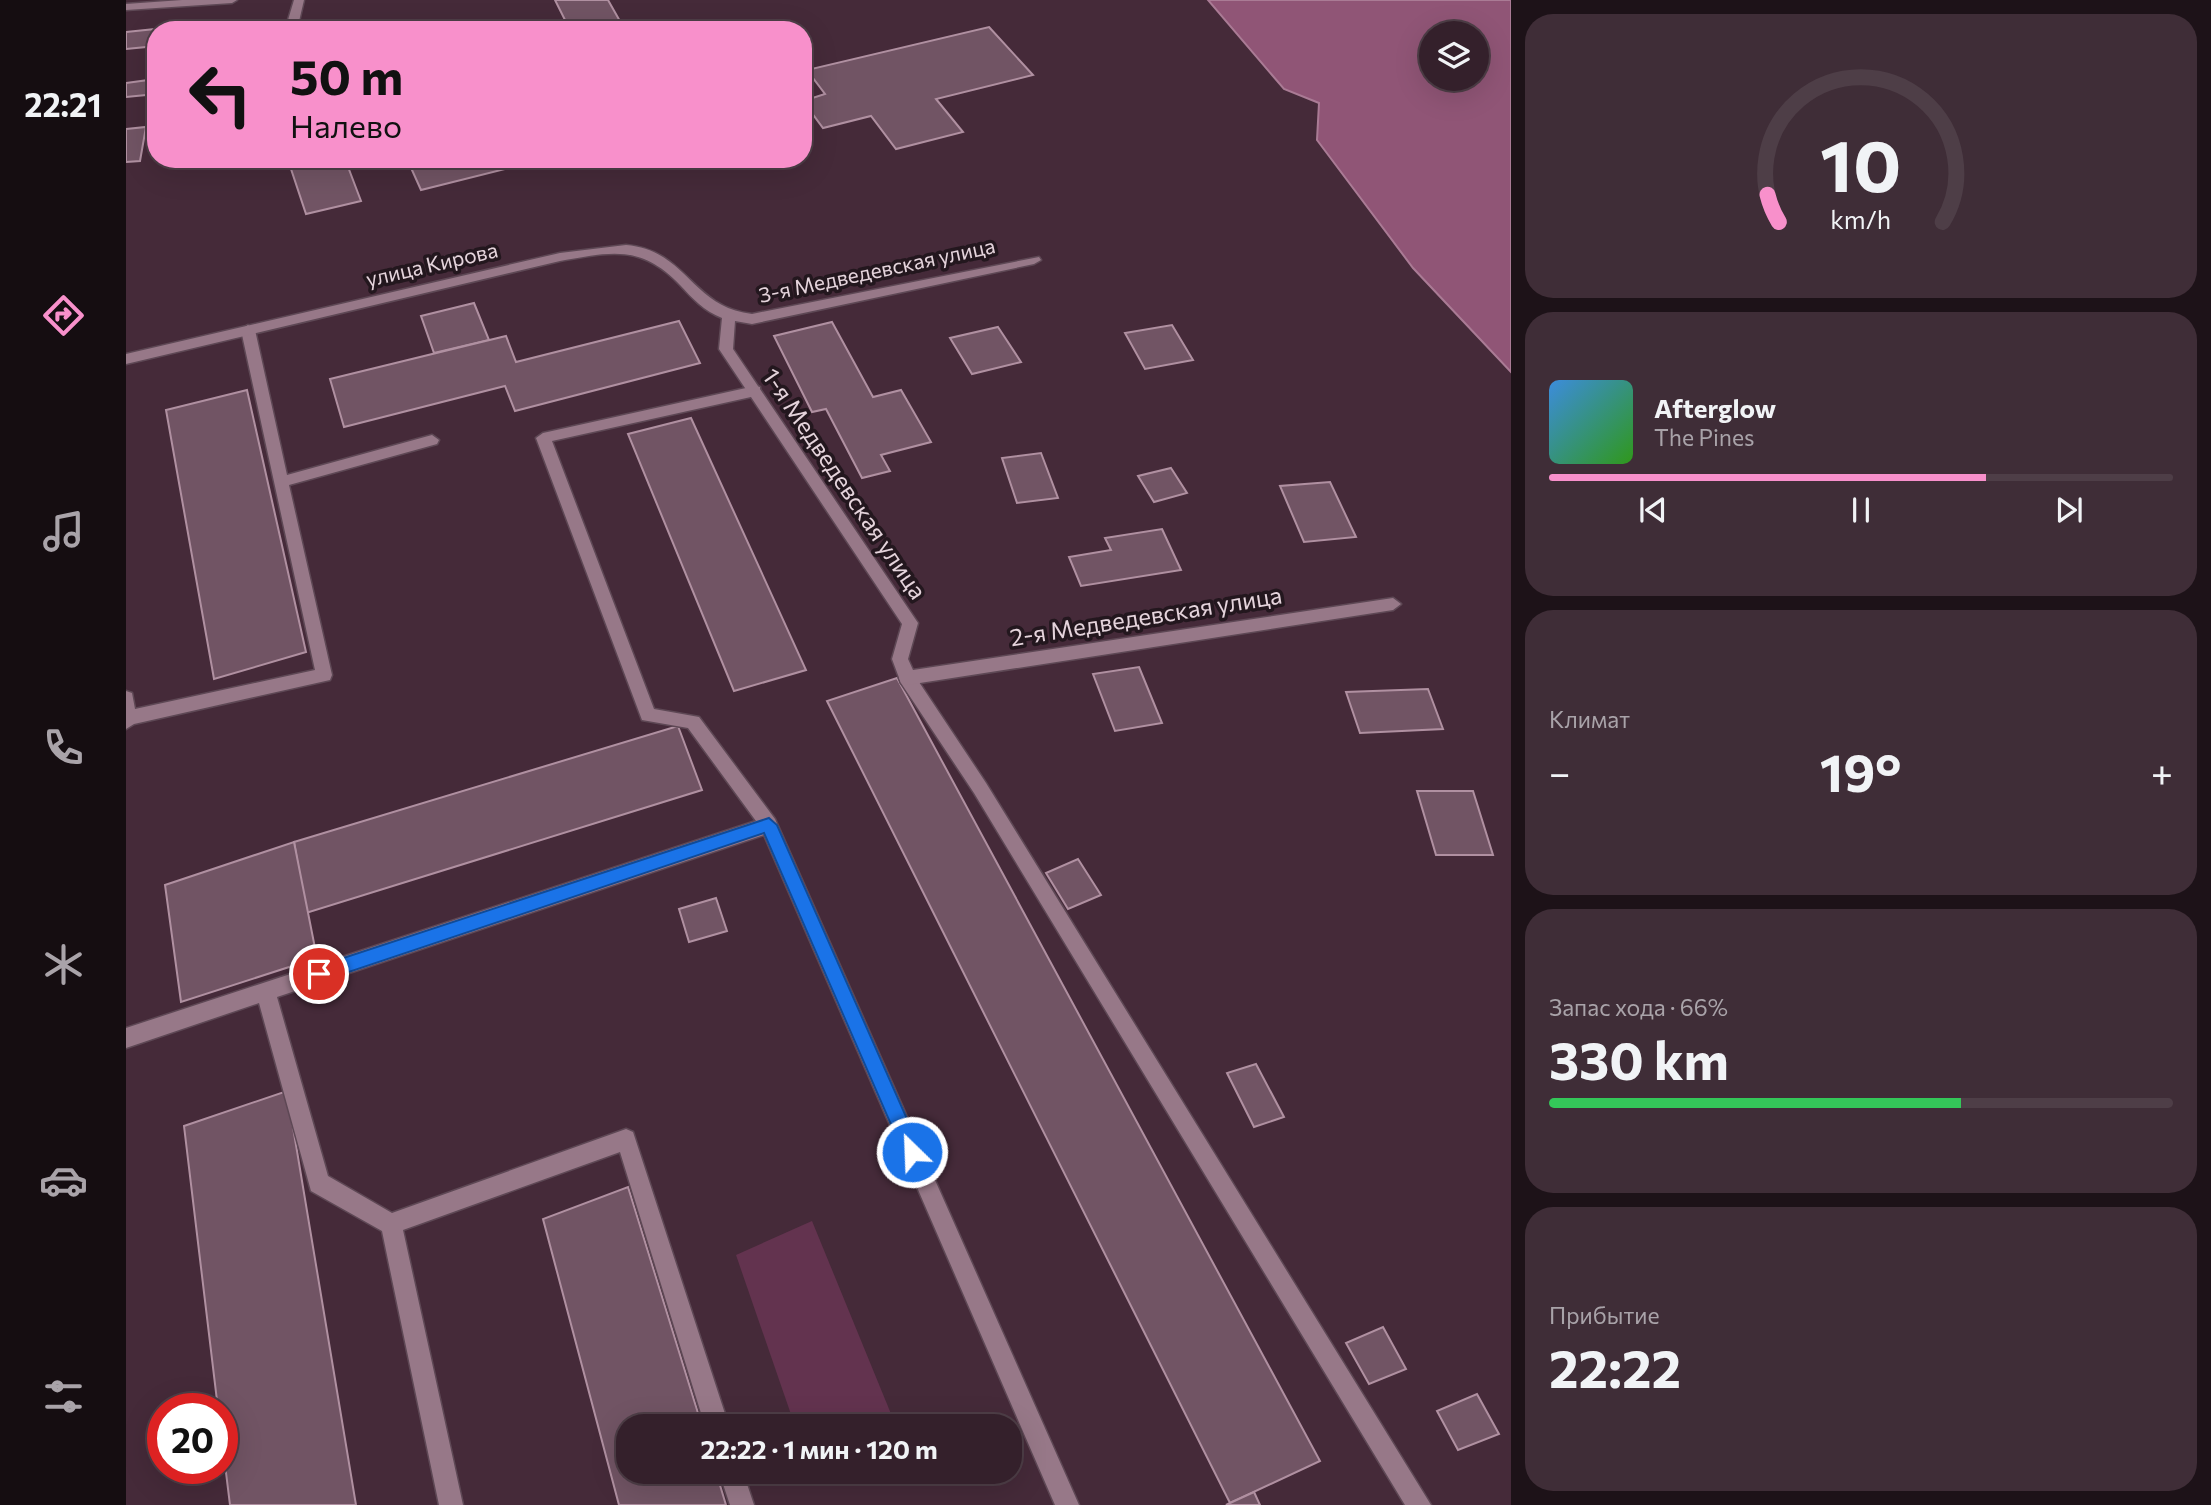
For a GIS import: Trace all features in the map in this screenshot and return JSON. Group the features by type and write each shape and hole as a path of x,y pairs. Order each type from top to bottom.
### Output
{"street":[{"path":"126,7 232,0"},
{"path":"293,21 299,0"},
{"name":"улица Кирова","path":"126,359 560,257 605,250 636,250 659,259 681,276 707,304 730,317"},
{"name":"3-я Медведевская улица","path":"730,317 752,319 1034,260"},
{"name":"1-я Медведевская улица","path":"730,317 726,349 910,623 900,659 908,678"},
{"path":"126,698 127,720 324,675 248,330"},
{"path":"755,391 543,438 648,715 693,722 769,825 1067,1505"},
{"path":"281,482 432,440"},
{"name":"2-я Медведевская улица","path":"908,678 1393,604"},
{"path":"908,678 981,788 1419,1505"},
{"path":"126,1038 769,825"},
{"path":"266,992 319,1183 391,1224 452,1505"},
{"path":"391,1224 626,1139 713,1414"},
{"path":"735,1484 741,1505"}],"shaded area":[{"path":"1208,0 1511,0 1511,372 1413,268 1317,140 1319,103 1284,89"},
{"path":"812,1221 891,1414 791,1414 736,1255"}],"building":[{"path":"555,0 608,0 620,21 566,21"},
{"path":"989,27 1033,75 936,99 963,132 896,149 871,116 823,128 812,113 812,98 825,94 812,77 812,69"},
{"path":"147,30 147,47 126,49 126,32"},
{"path":"147,80 147,95 126,97 126,83"},
{"path":"146,127 140,161 126,162 126,129"},
{"path":"291,168 348,168 361,201 306,214"},
{"path":"411,168 509,168 421,190"},
{"path":"474,303 489,340 434,353 421,316"},
{"path":"679,321 700,363 515,411 505,386 344,427 330,379 506,336 516,362"},
{"path":"832,322 873,397 901,390 931,442 881,455 890,471 862,478 826,409 812,412 774,336"},
{"path":"1172,325 1193,360 1145,369 1125,333"},
{"path":"998,327 1021,362 972,374 950,338"},
{"path":"247,390 306,652 214,679 166,410"},
{"path":"691,418 806,670 734,691 628,434"},
{"path":"1041,453 1058,498 1017,503 1002,458"},
{"path":"1171,468 1187,493 1154,502 1138,476"},
{"path":"1330,482 1356,537 1304,542 1280,486"},
{"path":"1162,529 1181,570 1081,586 1069,557 1111,550 1105,538"},
{"path":"1139,667 1162,723 1115,731 1093,674"},
{"path":"897,678 1320,1461 1230,1503 827,701"},
{"path":"1428,689 1443,729 1360,733 1346,692"},
{"path":"678,726 702,790 306,913 294,842"},
{"path":"1417,791 1473,791 1493,855 1436,855"},
{"path":"294,842 317,958 181,1002 165,885"},
{"path":"1078,859 1101,895 1068,909 1046,873"},
{"path":"716,898 727,931 689,942 679,909"},
{"path":"1256,1064 1284,1117 1254,1127 1227,1073"},
{"path":"287,1091 356,1505 230,1505 227,1484 238,1484 238,1393 216,1393 184,1126"},
{"path":"628,1187 698,1414 616,1414 616,1484 720,1484 726,1505 619,1505 543,1219"},
{"path":"1383,1327 1406,1369 1369,1384 1346,1343"},
{"path":"1477,1394 1499,1434 1458,1450 1437,1411"},
{"path":"1254,1492 1260,1505 1226,1505 1230,1503"}],"route":[{"path":"319,974 769,825 912,1152"}]}
